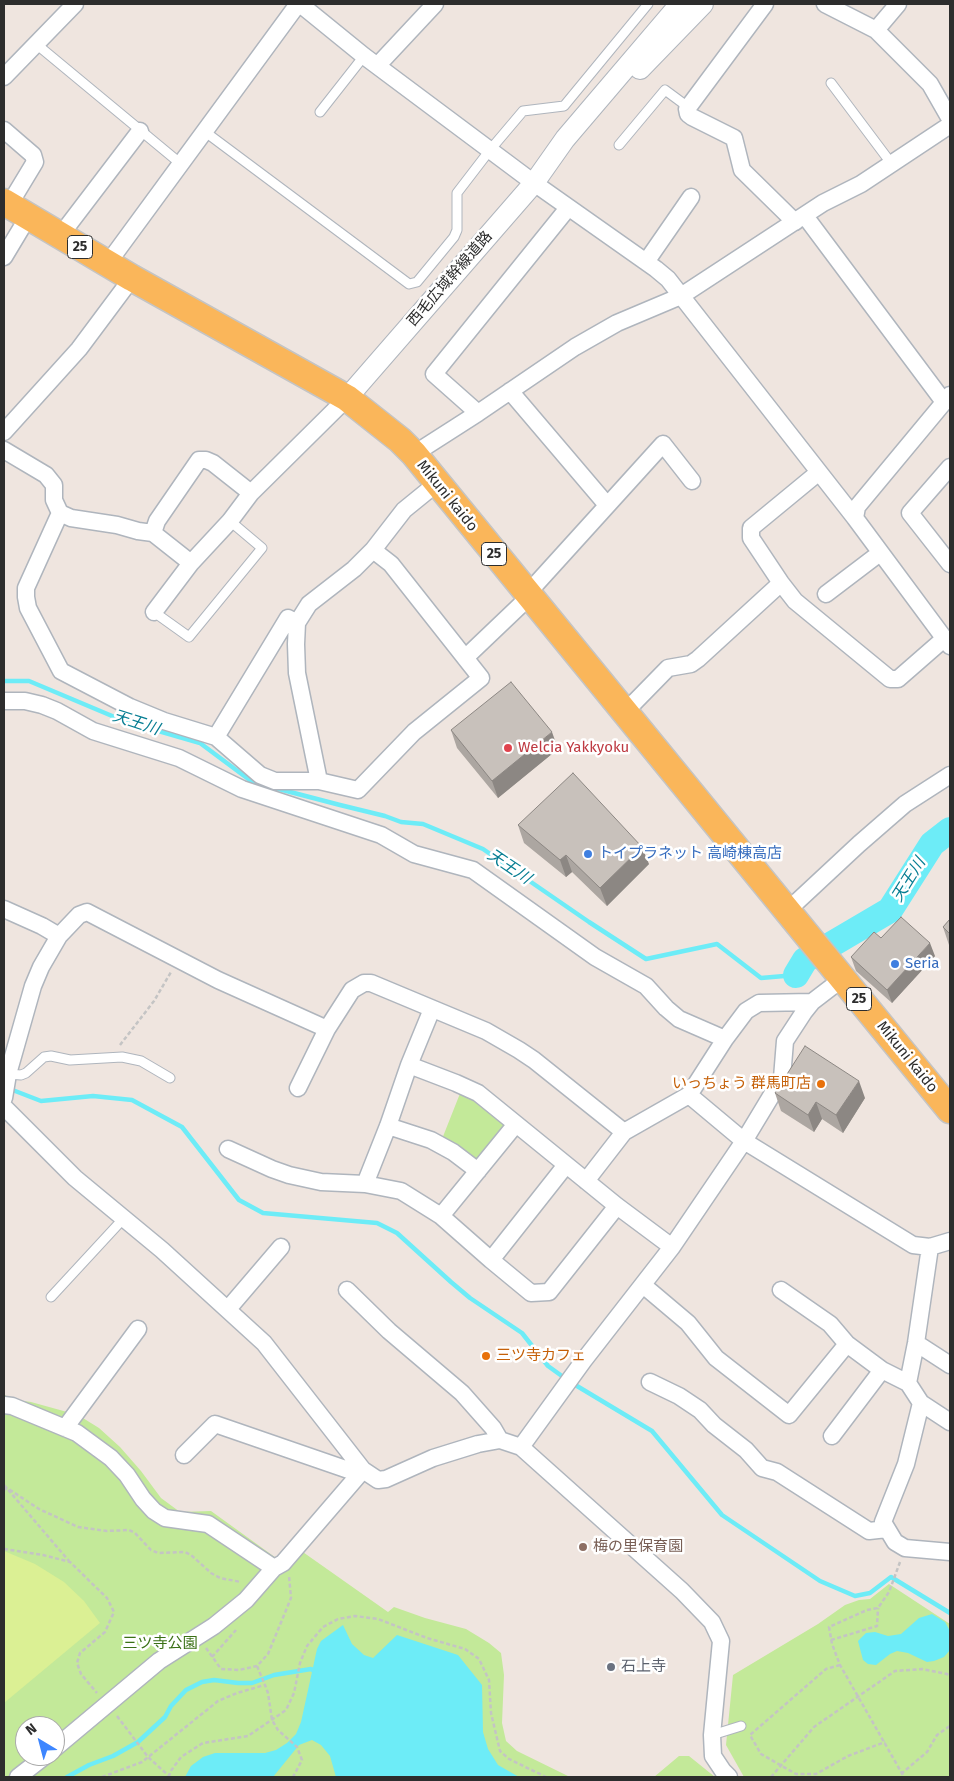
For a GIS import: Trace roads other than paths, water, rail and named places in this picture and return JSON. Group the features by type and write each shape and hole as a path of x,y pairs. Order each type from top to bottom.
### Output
{"main road":[{"name":"Mikuni kaido","path":"13,208 132,278 347,398 400,440 414,454 436,484 950,1110"}],"street":[{"path":"4,77 75,4"},
{"path":"108,264 299,4 364,56 534,183 668,279 819,472 948,642 898,679 890,679 795,601 750,538 751,528 819,472"},
{"name":"西毛広域幹線道路","path":"347,398 534,183 564,138 680,4"},
{"name":"西毛広域幹線道路","path":"551,159 703,4"},
{"path":"765,4 686,109 688,114 692,118 734,138 742,170 800,219 947,398 857,507 854,518"},
{"path":"825,4 876,30 930,84 950,119"},
{"path":"876,30 898,4"},
{"path":"378,65 425,7"},
{"path":"414,454 575,347 617,323 681,296 823,203 861,184 950,125"},
{"path":"4,130 33,155 35,162 13,208 4,257"},
{"path":"60,236 140,130"},
{"path":"646,262 691,197"},
{"path":"478,413 434,374 568,208"},
{"path":"4,432 79,349 132,278"},
{"path":"510,391 607,505"},
{"path":"154,612 191,563 230,521 251,493 347,398"},
{"path":"466,658 528,595 663,444 692,481"},
{"path":"4,450 46,475 54,485 54,500 60,513 71,518 153,533 191,563"},
{"path":"153,533 156,521 199,460 213,463 251,493"},
{"path":"950,467 910,513 950,564"},
{"path":"319,781 297,673 297,623 309,604 354,569 373,550 404,510 436,484"},
{"path":"60,513 26,588 26,596 28,608 61,671 164,721 216,737 260,775 275,781 319,781 358,790 414,732 481,678 391,564 373,550"},
{"path":"826,594 880,552"},
{"path":"624,713 668,668 691,664 698,659 781,583"},
{"path":"216,737 288,618 297,623"},
{"path":"4,701 25,701 42,705 93,731 179,758 242,789 381,835 414,854 473,870 595,957 646,986 666,1008 680,1019 725,1039"},
{"path":"787,912 859,844 905,804 950,775"},
{"path":"4,909 59,936"},
{"path":"4,1098 6,1073 33,986 51,947 59,936 79,915 87,912 218,980 327,1030"},
{"path":"521,1447 584,1360 672,1247 744,1141 782,1078 785,1041 812,1002 842,979"},
{"path":"298,1088 327,1030 352,990 364,983 378,986 486,1031 534,1060 624,1132"},
{"path":"586,1181 624,1132 688,1095 746,1011 758,1003 812,1002"},
{"path":"365,1184 432,1009"},
{"path":"409,1065 478,1093 617,1206 672,1247"},
{"path":"688,1095 744,1141 913,1246 930,1247 950,1240"},
{"path":"4,1107 75,1178 124,1218 264,1342 362,1472"},
{"path":"442,1216 516,1124"},
{"path":"388,1126 438,1144 453,1152 478,1171"},
{"path":"228,1149 272,1169 321,1182 365,1184 401,1190 442,1216 531,1293 549,1292 617,1206"},
{"path":"491,1260 566,1165"},
{"path":"908,1382 916,1343 930,1247"},
{"path":"228,1309 281,1248"},
{"path":"643,1284 688,1323 716,1358 789,1415 847,1344"},
{"path":"347,1290 389,1331 462,1393 493,1428 500,1440"},
{"path":"781,1290 830,1324 847,1344 882,1370 908,1382 920,1403 950,1422"},
{"path":"65,1428 138,1329"},
{"path":"916,1343 950,1365"},
{"path":"832,1436 882,1370"},
{"path":"650,1382 679,1396 700,1410 714,1425 746,1450 762,1468 777,1472 869,1531 887,1529"},
{"path":"920,1403 906,1464 883,1522 894,1542 905,1548 950,1552"},
{"path":"4,1405 12,1406 77,1433 111,1458 143,1499 154,1511 165,1518 208,1524 278,1566"},
{"path":"184,1455 215,1424 362,1472 378,1480 386,1479 433,1458 478,1444 500,1440 521,1447 682,1591 712,1622 721,1641 712,1735 713,1756 729,1777"},
{"path":"65,1740 158,1661 229,1615 278,1566 362,1472"},
{"path":"18,1777 32,1766"}],"lane":[{"path":"204,131 408,284 417,282 454,237 457,230 457,193 490,150 523,111 564,106 648,4"},
{"path":"35,44 181,164"},
{"path":"320,112 364,56"},
{"path":"831,83 890,163"},
{"path":"619,145 666,90 688,107"},
{"path":"154,612 189,637 262,548 230,521"},
{"path":"6,1073 21,1075 26,1073 44,1057 51,1056 70,1060 122,1057 141,1062 170,1078"},
{"path":"51,1297 124,1218"},
{"path":"712,1735 741,1726"}],"water":[{"path":"932,1614 945,1622 950,1631 950,1650 944,1657 927,1662 908,1653 897,1651 876,1665 868,1664 863,1660 858,1641 866,1633 875,1632 888,1636 901,1634 919,1618"},
{"path":"343,1625 352,1644 364,1655 373,1658 397,1635 458,1655 482,1685 483,1732 488,1749 498,1765 519,1777 336,1777 330,1756 321,1745 312,1740 299,1745 273,1777 185,1777 191,1766 203,1757 215,1753 265,1753 276,1750 287,1743 296,1734 301,1722 317,1649 321,1641"}],"waterway":[{"name":"天王川","path":"4,681 29,681 124,721 200,743 251,781 263,784"},
{"name":"天王川","path":"275,788 385,816 401,822 423,824 483,849 646,959 717,944 761,978 796,975"},
{"name":"天王川","path":"796,975 805,960 890,910 932,844 950,830"},
{"path":"10,1089 41,1101 93,1096 132,1100 182,1127 239,1200 263,1213 377,1223 397,1233 470,1298 522,1333 548,1366 566,1379"},
{"path":"572,1383 652,1431 722,1515 820,1581 855,1596 870,1593 891,1577 950,1613"},
{"path":"67,1777 89,1765 113,1756 138,1742 165,1717 171,1706 186,1690 202,1682 214,1680 252,1683 274,1675 311,1669 316,1672"}],"place":[{"name":"Welcia Yakkyoku","path":"508,748"},
{"name":"トイプラネット 高崎棟高店","path":"588,854"},
{"name":"Seria","path":"895,964"},
{"name":"いっちょう 群馬町店","path":"821,1084"},
{"name":"三ツ寺カフェ","path":"486,1356"},
{"name":"梅の里保育園","path":"583,1547"},
{"name":"石上寺","path":"611,1667"}],"park label":[{"name":"三ツ寺公園","path":"160,1644"}]}
